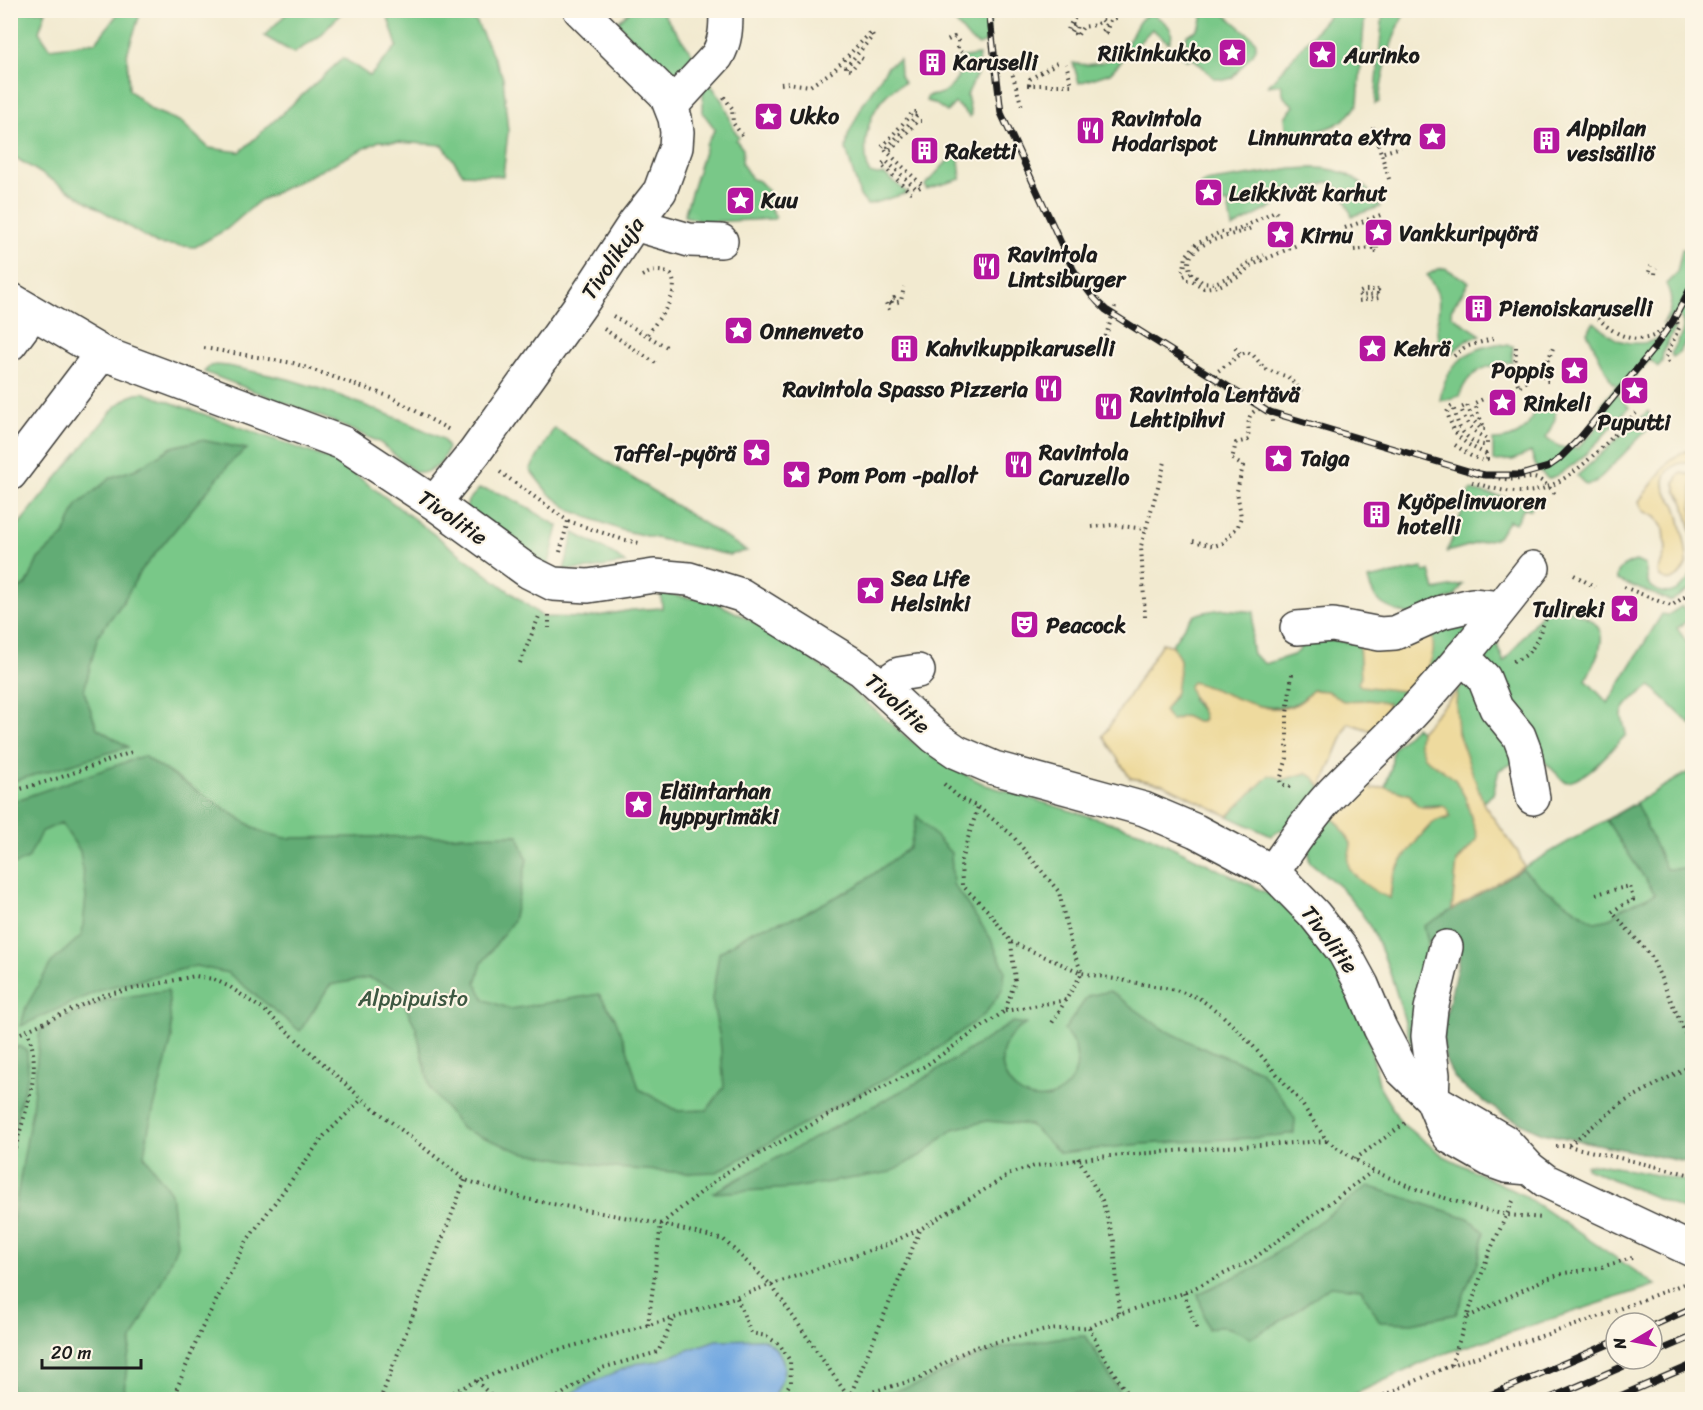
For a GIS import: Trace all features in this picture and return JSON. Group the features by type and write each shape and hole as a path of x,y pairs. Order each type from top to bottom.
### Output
{"street":[{"name":"Tivolikuja","path":"434,503 475,452 584,300 634,224 660,191 676,147 677,132 666,94 580,10"},
{"path":"671,106 717,56 725,37 726,10"},
{"path":"634,224 689,240 722,241"},
{"path":"10,345 22,306"},
{"name":"Tivolitie","path":"22,306 102,353 343,443 434,503 529,572 553,584 588,586 654,576 689,579 741,595 862,670 935,737 957,752 994,768 1144,809 1196,831 1274,872 1314,914 1344,952 1402,1070 1432,1099 1504,1141 1529,1168 1545,1181 1692,1250"},
{"path":"10,474 102,353"},
{"path":"1274,872 1298,835 1324,802 1394,732 1462,656 1533,568"},
{"path":"1298,628 1333,625 1380,634 1395,633 1442,612 1472,605 1501,608"},
{"path":"1462,656 1484,678 1496,708 1519,736 1525,753 1533,798"},
{"path":"881,686 899,674 918,671"},
{"path":"1432,1099 1428,1036 1431,1009 1446,947"}],"path":[{"path":"1072,10 1067,14 1068,17 1081,10"},
{"path":"1101,10 1100,14 1087,13 1078,16 1071,21 1068,30 1071,32 1074,25 1077,25 1075,34 1077,36 1083,27 1096,25 1102,20 1106,24 1102,31 1106,33 1110,20 1119,17"},
{"path":"1112,10 1118,11"},
{"path":"781,84 810,86 833,71 872,32 873,36 846,69 851,70 861,58 863,59"},
{"path":"948,40 954,37 958,41 958,49 964,55"},
{"path":"1057,63 1030,79 1029,85 1072,85 1066,64"},
{"path":"1011,69 1022,107"},
{"path":"911,193 883,166 883,163 886,161 917,189 921,184 882,147 914,112 917,112 917,115 888,147 888,150 892,149 918,121 921,121"},
{"path":"1373,127 1389,179"},
{"path":"1381,153 1401,147"},
{"path":"1184,276 1186,256 1196,244 1221,232 1238,230 1275,211 1277,213"},
{"path":"1345,228 1383,214"},
{"path":"1251,228 1200,247 1191,255 1189,266 1191,273 1202,282 1215,283 1237,273 1245,264 1264,255"},
{"path":"1184,276 1204,288 1219,286 1240,276 1250,266 1297,245"},
{"path":"1354,250 1373,248 1374,252 1377,252 1377,245"},
{"path":"1649,272 1651,266"},
{"path":"1654,274 1656,268"},
{"path":"640,277 656,270 664,271 674,280 673,296 648,334"},
{"path":"1184,276 1191,273"},
{"path":"889,310 886,303 893,305 891,300 894,298 897,302 901,302 904,287"},
{"path":"1359,302 1379,298 1377,294 1360,296 1358,293 1378,290 1380,287"},
{"path":"1102,348 1115,307"},
{"path":"614,316 667,347"},
{"path":"1598,318 1615,333 1634,338 1656,335 1677,322 1679,328 1666,357 1669,365"},
{"path":"604,328 657,364"},
{"path":"1454,356 1466,347 1495,338"},
{"path":"1548,381 1545,381 1543,374 1545,363 1555,347 1554,344"},
{"path":"1516,347 1515,375 1519,387 1527,381"},
{"path":"204,348 293,363 391,397 454,433 475,452 568,521 621,539"},
{"path":"1235,348 1241,354"},
{"path":"1203,389 1218,371 1241,354 1251,353 1263,368 1288,377 1304,394"},
{"path":"1455,445 1471,456 1484,461 1487,459 1486,454 1469,446 1455,434 1447,412 1452,406 1459,427 1477,444 1487,445 1487,439 1472,431 1467,425 1461,408 1467,405 1476,425 1485,429 1475,403 1485,398"},
{"path":"1193,541 1214,546 1223,543 1238,526 1241,517 1237,491 1243,466 1232,459 1236,443 1248,440 1248,419 1259,408 1266,407 1271,411 1272,422"},
{"path":"1472,482 1495,489 1523,492 1554,486 1572,473 1636,413"},
{"path":"1145,617 1141,546 1165,462"},
{"path":"1476,471 1503,479 1534,477 1545,482 1555,494"},
{"path":"1092,527 1112,525 1146,529"},
{"path":"1574,575 1595,587"},
{"path":"1624,587 1671,606 1692,592"},
{"path":"1685,597 1692,609"},
{"path":"1508,660 1518,660 1528,654 1545,619 1559,608 1575,607 1598,618"},
{"path":"1292,674 1287,714 1287,758 1280,783 1324,802"},
{"path":"10,792 59,778 135,751"},
{"path":"943,784 961,799 978,807 1011,834 1059,892 1071,946 1082,973"},
{"path":"978,807 961,860 962,885 990,913 1011,942 1015,981 1005,1011"},
{"path":"1596,894 1630,886 1633,900 1612,912 1652,956 1692,1048"},
{"path":"1011,942 1082,973 1176,990 1199,998 1222,1015 1246,1039 1299,1100 1327,1141 1373,1171 1419,1190 1507,1215"},
{"path":"1052,1023 1082,973"},
{"path":"10,1038 104,995 195,976 213,979 230,987 265,1011 362,1100 465,1180 526,1199 661,1224 724,1240 772,1286 849,1399"},
{"path":"648,1324 661,1224 727,1172 834,1112 926,1066 1005,1011 1066,1000"},
{"path":"10,1171 28,1105 35,1057 34,1046 27,1031"},
{"path":"1568,1146 1622,1103 1692,1065"},
{"path":"1355,1159 1414,1117 1432,1099"},
{"path":"172,1400 202,1328 248,1239 324,1136 362,1100"},
{"path":"437,1400 476,1381 551,1352 737,1298 886,1245 922,1228 1012,1173 1035,1166 1078,1158 1327,1141"},
{"path":"1451,1365 1488,1255 1541,1147 1568,1146 1692,1175"},
{"path":"1078,1158 1102,1200 1114,1241 1119,1314"},
{"path":"849,1399 919,1378 958,1355 1001,1340 1046,1329 1089,1327 1119,1314 1184,1293 1249,1262 1373,1171"},
{"path":"380,1400 465,1180"},
{"path":"849,1399 922,1228"},
{"path":"1466,1318 1543,1280 1635,1257"},
{"path":"1373,1400 1451,1365 1586,1322 1692,1280"},
{"path":"1184,1293 1198,1332"},
{"path":"737,1298 751,1333 766,1336 780,1344 790,1361 791,1382 780,1400"},
{"path":"553,1400 602,1368 658,1352 674,1318"},
{"path":"1089,1327 1103,1355 1131,1400"},
{"path":"476,1381 496,1400"},
{"path":"1187,1400 1194,1398"}],"green space":[{"path":"290,10 343,11 320,36 294,53 264,36"},
{"path":"10,11 46,11 39,32 50,48 96,42 120,11 141,11 127,54 129,90 152,110 181,122 209,148 240,152 343,58 370,76 397,46 386,11 464,11 477,23 503,77 508,132 503,176 463,174 443,145 379,141 259,201 227,229 195,247 157,244 11,155"},
{"path":"630,11 661,11 696,59 672,78 642,53 618,22"},
{"path":"950,11 992,11 986,42 979,45 971,41 949,15"},
{"path":"1202,11 1221,11 1256,43 1255,51 1232,78 1225,80 1214,78 1192,57 1187,60 1179,54 1186,43 1187,35 1200,26"},
{"path":"1333,11 1365,11 1358,103 1345,119 1337,124 1287,138 1285,117 1294,106 1284,97 1281,84 1268,86"},
{"path":"1383,11 1406,11 1391,44 1379,102 1375,104"},
{"path":"1151,13 1168,25 1172,33 1169,43 1152,29 1110,73 1079,83 1073,63 1089,65 1110,59 1123,49 1139,22"},
{"path":"979,55 977,74 967,95 970,117 955,103 947,112 934,103 926,101 928,96 943,93 957,79 960,58"},
{"path":"899,59 900,75 904,83 883,99 870,121 866,160 869,173 884,174 908,193 867,205 860,196 846,149 848,135 863,104 888,66"},
{"path":"708,81 719,95 739,137 736,140 743,149 742,164 752,179 759,181 768,190 769,206 776,217 774,219 706,222 684,216 706,145 715,129 703,113 703,88"},
{"path":"958,150 961,179 926,189 925,185"},
{"path":"1313,168 1334,170 1352,177 1368,190 1380,207 1352,216 1340,190 1332,183 1327,182 1297,196 1291,187 1272,197 1276,205 1232,228 1228,203 1202,207 1198,194 1201,184 1205,182"},
{"path":"1682,249 1691,250 1692,332 1679,353 1673,357 1671,354 1683,331 1682,321 1680,316 1675,315 1662,325 1671,305 1666,284 1677,273"},
{"path":"1445,268 1469,282 1451,310 1452,316 1481,335 1466,341 1450,354 1439,343 1438,296 1427,275"},
{"path":"1594,322 1618,340 1633,343 1655,340 1672,327 1675,328 1658,367 1650,360 1616,394 1629,407 1592,448 1571,466 1548,479 1536,467 1531,452 1513,460 1493,461 1493,440 1509,438 1522,431 1531,420 1534,404 1556,401 1555,419 1546,438 1565,448 1578,448 1603,421 1601,405 1616,386 1612,383 1587,332"},
{"path":"1497,344 1513,346 1512,362 1480,370 1467,380 1460,396 1440,401 1446,379 1458,362 1475,350"},
{"path":"216,365 288,379 330,392 407,422 443,439 448,448 441,463 433,469 423,473 414,471 379,442 327,419 204,372 210,366"},
{"name":"Alppipuisto","path":"142,392 340,463 543,617 586,618 632,610 662,608 661,593 715,602 780,635 847,686 910,740 950,767 986,785 1144,833 1271,895 1306,925 1344,978 1368,1036 1380,1088 1401,1123 1444,1156 1523,1195 1656,1285 1440,1355 1344,1399 11,1400 11,534 115,407 129,397"},
{"path":"1648,411 1652,421 1651,426 1595,483 1586,485 1577,476"},
{"path":"554,428 747,551 729,555 621,530 572,511 548,493 530,470"},
{"path":"201,440 247,449 232,461 140,572 123,602 98,635 84,691 97,728 128,747 11,782 11,594 27,584 38,559 64,535 77,505 112,477 136,469 172,447"},
{"path":"479,489 489,490 510,498 558,526 548,568 466,508 468,501"},
{"path":"1470,490 1512,499 1537,499 1530,510 1525,507 1515,523 1509,520 1498,537 1447,552"},
{"path":"574,533 612,553 625,563 591,569 564,570"},
{"path":"1636,561 1645,565 1648,583 1660,592 1672,592 1678,589 1692,573 1692,588 1671,601 1617,580 1620,570"},
{"path":"1423,568 1424,572 1430,571 1435,590 1463,584 1455,596 1412,616 1383,605 1374,595 1368,579"},
{"path":"1554,597 1566,597 1569,610 1589,619 1601,633 1600,648 1586,680 1608,703 1662,614 1668,615 1682,606 1691,618 1677,628 1690,647 1692,646 1692,726 1651,686 1633,699 1623,711 1622,718 1626,735 1589,771 1573,781 1565,782 1537,754 1483,654 1497,636 1498,647 1504,662"},
{"path":"1224,609 1254,612 1251,644 1253,654 1265,664 1293,655 1299,651 1301,644 1311,638 1359,643 1361,676 1359,683 1411,692 1432,631 1457,617 1475,622 1395,717 1387,711 1389,703 1368,700 1343,701 1327,691 1312,690 1301,701 1287,706 1272,707 1256,705 1195,683 1192,700 1204,714 1204,719 1202,722 1196,722 1184,716 1171,721 1164,711 1173,698 1180,660 1173,643 1192,617 1204,612"},
{"path":"1468,679 1518,761 1499,770 1493,794 1483,802 1462,748 1456,720 1457,693"},
{"path":"1415,727 1420,731 1419,743 1455,779 1465,797 1478,834 1477,840 1457,862 1452,909 1692,770 1692,1163 1542,1133 1503,1114 1466,1089 1453,1076 1461,950 1428,943 1415,1011 1414,1054 1380,947 1370,927 1344,891 1309,861 1309,842 1329,815 1344,830 1351,843 1351,848 1390,898 1393,875 1410,848 1438,819 1446,819 1441,805 1417,806 1410,795 1385,787 1391,768 1393,749"},
{"path":"143,756 261,832 286,838 518,835 527,860 513,921 482,963 476,983 485,1000 511,1009 599,994 615,1018 639,1089 678,1111 707,1110 724,1087 720,1039 712,999 719,953 754,930 799,916 857,886 910,847 917,816 951,853 953,884 990,937 1005,970 1003,989 985,1014 930,1054 717,1172 689,1173 615,1168 521,1152 462,1129 430,1088 416,1028 397,989 369,978 330,985 300,1031 228,973 196,966 102,989 21,1026 26,1007 51,963 82,935 86,897 80,851 61,823 41,832 28,859 11,866 11,802"},
{"path":"1306,773 1315,778 1323,791 1286,827 1271,836 1228,816 1269,775 1286,779"},
{"path":"1636,803 1666,869 1692,869 1692,1163 1542,1133 1503,1114 1466,1089 1453,1076 1445,1059 1442,1033 1461,950 1428,942 1424,926 1522,869 1545,889 1595,922 1610,919 1620,909 1655,894 1606,820"},
{"path":"168,990 172,1038 144,1155 171,1193 177,1245 132,1340 123,1399 11,1399 11,1232 32,1109 40,1030 106,1000"},
{"path":"1110,991 1163,1029 1198,1046 1260,1070 1286,1103 1295,1119 1294,1133 1268,1137 1143,1144 1060,1153 1030,1125 987,1121 953,1129 925,1153 891,1172 794,1188 712,1193 920,1081 1013,1022 1026,1024 1012,1034 1004,1048 1002,1064 1007,1080 1015,1089 1029,1097 1044,1098 1057,1094 1067,1086 1074,1074 1077,1060 1074,1045 1064,1030 1088,996"},
{"path":"19,1046 27,1051 28,1075 18,1109 11,1154 11,1051"},
{"path":"1599,1164 1692,1182 1692,1213 1586,1168 1586,1165"},
{"path":"1368,1186 1468,1218 1484,1232 1478,1260 1456,1314 1412,1323 1380,1322 1361,1289 1330,1286 1288,1317 1250,1338 1230,1328 1208,1329 1198,1294 1258,1266"},
{"path":"1086,1336 1121,1395 1114,1398 1075,1393 1046,1400 864,1399 922,1383 963,1362 1001,1348 1057,1338"}],"sand":[{"path":"1686,451 1692,454 1692,464 1675,466 1667,473 1664,484 1677,510 1687,562 1678,576 1673,580 1666,580 1660,577 1658,572 1666,550 1664,529 1656,517 1643,511 1639,501 1671,459"},
{"path":"1682,473 1692,475 1692,535 1684,503 1675,484"},
{"path":"1432,631 1433,649 1430,662 1422,679 1411,692 1361,686 1358,683 1361,676 1359,643"},
{"path":"1162,643 1173,646 1180,660 1176,692 1164,711 1171,721 1184,716 1196,722 1202,722 1204,719 1190,691 1189,686 1192,682 1255,705 1271,708 1286,708 1300,702 1312,690 1327,691 1343,701 1368,700 1389,703 1388,711 1395,717 1372,731 1348,723 1321,788 1315,778 1306,773 1285,779 1269,775 1228,816 1163,784 1130,778 1103,736"},
{"path":"1457,691 1458,733 1484,805 1518,852 1524,867 1452,910 1457,862 1477,840 1477,836 1465,797 1455,779 1424,757 1419,743 1420,731"},
{"path":"1370,779 1371,789 1385,787 1410,795 1421,807 1444,807 1448,810 1450,817 1433,823 1407,854 1394,875 1390,898 1371,889 1353,873 1348,862 1351,843 1331,816 1356,781"}],"water":[{"path":"763,1339 778,1352 784,1366 781,1381 773,1399 564,1399 584,1386 635,1364 657,1361 716,1340"}],"railway":[{"path":"989,10 1001,113 1080,280 1106,310 1267,411 1485,475 1520,475 1548,467 1580,438 1655,347 1673,321 1692,285"},
{"path":"1664,1321 1692,1308"},
{"path":"1664,1349 1692,1337"},
{"path":"1479,1400 1604,1346"},
{"path":"1611,1400 1692,1365"},
{"path":"1546,1400 1612,1371"},
{"path":"1679,1400 1692,1394"}],"place":[{"name":"Riikinkukko","path":"1232,53"},
{"name":"Aurinko","path":"1323,55"},
{"name":"Karuselli","path":"932,62"},
{"name":"Ukko","path":"769,116"},
{"name":"Ravintola Hodarispot","path":"1091,131"},
{"name":"Linnunrata eXtra","path":"1432,137"},
{"name":"Alppilan vesisäiliö","path":"1546,141"},
{"name":"Raketti","path":"924,151"},
{"name":"Leikkivät karhut","path":"1208,193"},
{"name":"Kuu","path":"740,200"},
{"name":"Vankkuripyörä","path":"1378,233"},
{"name":"Kirnu","path":"1280,235"},
{"name":"Ravintola Lintsiburger","path":"987,267"},
{"name":"Pienoiskaruselli","path":"1478,308"},
{"name":"Onnenveto","path":"739,331"},
{"name":"Kahvikuppikaruselli","path":"905,348"},
{"name":"Kehrä","path":"1373,348"},
{"name":"Poppis","path":"1575,370"},
{"name":"Ravintola Spasso Pizzeria","path":"1049,389"},
{"name":"Puputti","path":"1634,390"},
{"name":"Rinkeli","path":"1503,403"},
{"name":"Ravintola Lentävä Lehtipihvi","path":"1109,407"},
{"name":"Taffel-pyörä","path":"757,453"},
{"name":"Taiga","path":"1279,458"},
{"name":"Ravintola Caruzello","path":"1018,465"},
{"name":"Pom Pom -pallot","path":"797,475"},
{"name":"Kyöpelinvuoren hotelli","path":"1377,514"},
{"name":"Sea Life Helsinki","path":"870,591"},
{"name":"Tulireki","path":"1625,609"},
{"name":"Peacock","path":"1025,625"},
{"name":"Eläintarhan hyppyrimäki","path":"639,804"}]}
